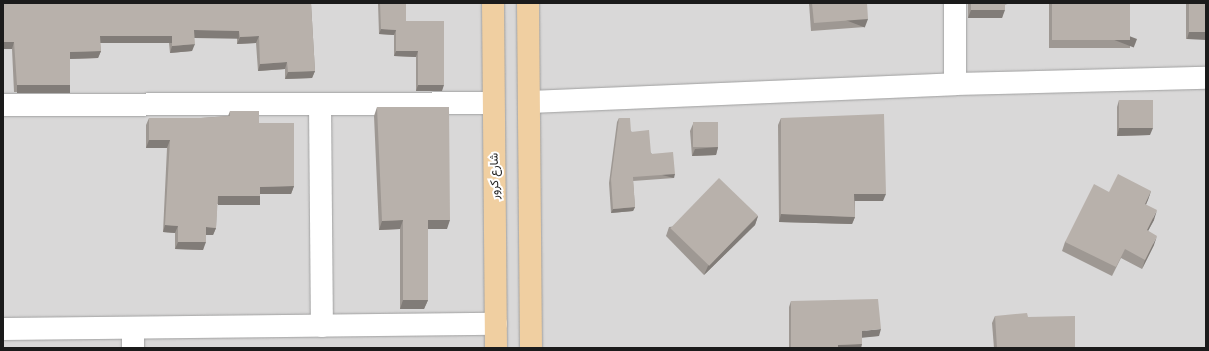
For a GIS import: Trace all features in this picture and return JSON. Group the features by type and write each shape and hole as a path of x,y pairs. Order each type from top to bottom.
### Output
{"main road":[{"name":"شارع كرور","path":"493,3 496,348"},
{"path":"528,3 531,348"}],"street":[{"path":"955,3 955,84"},
{"path":"530,102 955,84 1206,78"},
{"path":"3,105 493,103"},
{"path":"320,104 322,326"},
{"path":"3,329 133,338 322,326 496,324"}],"shaded area":[{"path":"3,3 1206,3 1206,348 3,348"}],"building":[{"path":"3,3 311,3 315,71 288,72 287,62 260,64 259,36 240,37 239,31 194,30 195,44 172,46 172,36 100,36 101,51 70,52 70,85 17,85 14,42 3,42"},
{"path":"380,3 406,3 406,21 444,21 444,85 418,85 418,51 396,51 396,30 381,29"},
{"path":"812,3 867,3 868,19 814,23"},
{"path":"971,3 1005,3 1005,10 971,10"},
{"path":"1052,3 1130,3 1130,40 1052,40"},
{"path":"1189,3 1206,3 1206,32 1189,32"},
{"path":"1119,100 1153,100 1153,128 1119,128"},
{"path":"377,107 449,107 450,220 428,220 428,300 403,300 403,220 382,221"},
{"path":"230,111 259,111 259,123 294,123 294,186 260,187 260,196 218,196 216,228 206,227 206,242 178,242 178,226 165,225 170,140 149,140 149,118 201,118 230,116"},
{"path":"884,114 886,194 854,194 855,217 781,214 781,118"},
{"path":"619,118 630,118 631,132 649,130 651,154 673,152 675,174 633,177 635,207 613,209 611,179"},
{"path":"693,122 718,122 718,147 693,147"},
{"path":"1118,174 1151,191 1145,204 1157,210 1147,230 1157,236 1145,260 1125,249 1116,267 1065,242 1094,184 1109,192"},
{"path":"719,178 758,216 709,266 670,228"},
{"path":"878,299 881,329 862,331 862,344 838,345 838,348 791,348 791,301"},
{"path":"1027,313 1028,317 1075,316 1075,348 997,348 995,316"}]}
